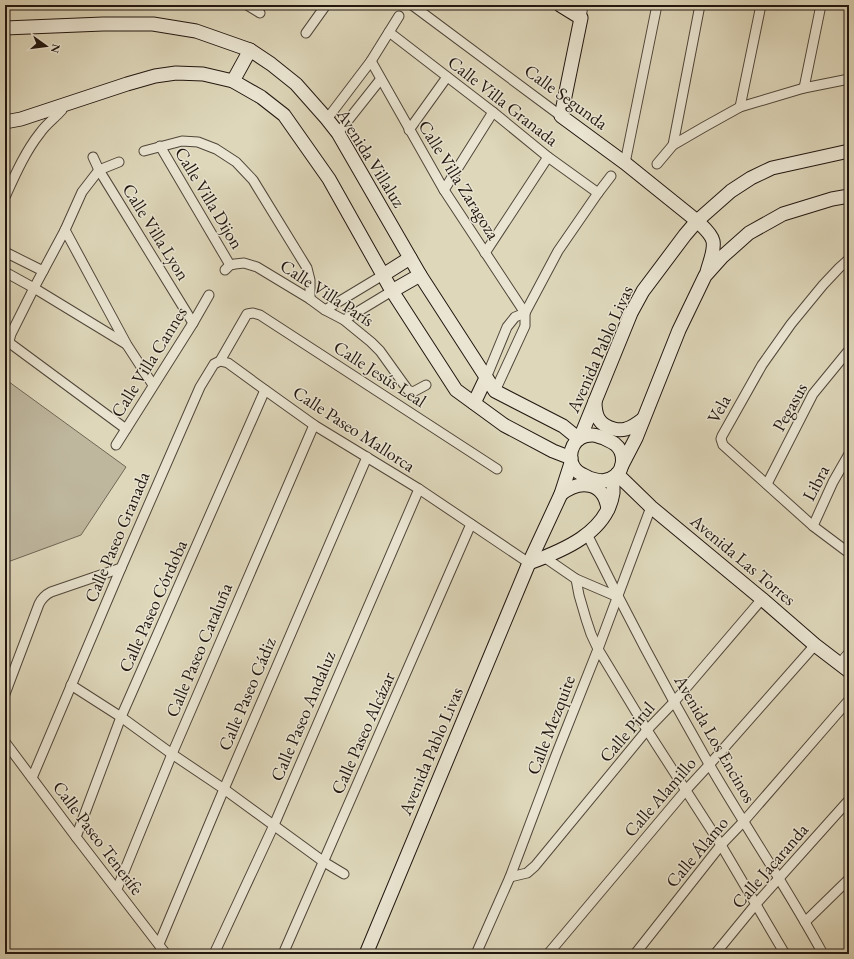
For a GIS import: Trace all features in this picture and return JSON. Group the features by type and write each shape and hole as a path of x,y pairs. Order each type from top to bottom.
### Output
{"street":[{"path":"247,5 260,14"},
{"path":"306,33 326,5"},
{"name":"Calle Segunda","path":"412,5 625,162 697,221 708,232 713,240 712,252 705,276"},
{"path":"560,5 582,11 561,116"},
{"path":"625,162 657,5"},
{"path":"673,145 700,5"},
{"path":"740,107 761,5"},
{"path":"804,88 821,5"},
{"path":"327,119 370,61 399,16"},
{"name":"Avenida Villaluz","path":"5,28 103,24 152,24 196,31 250,50 271,64 296,84 327,119 338,134 410,258 495,391 563,426 579,438"},
{"name":"Calle Villa Granada","path":"389,32 493,112 548,157 598,193"},
{"path":"233,81 250,50"},
{"name":"Calle Villa Zaragoza","path":"370,61 444,190 525,313"},
{"path":"5,122 21,120 61,110 127,84 155,76 176,73 203,74 233,81 261,97 284,115 329,179 392,291 456,390 504,425 571,460"},
{"path":"409,130 448,77"},
{"path":"657,164 673,145 740,107 804,88 849,79"},
{"path":"338,134 380,80"},
{"path":"5,197 30,145 61,110"},
{"path":"444,190 493,112"},
{"path":"144,151 182,141 198,142 216,149 236,162 253,180 307,268 310,280 310,299"},
{"name":"Calle Villa Dijon","path":"160,146 228,268"},
{"name":"Avenida Pablo Livas","path":"579,438 631,313 643,292 697,221 732,191 751,178 772,168 849,151"},
{"name":"Calle Villa Lyon","path":"93,157 99,170 193,323"},
{"path":"486,253 548,157"},
{"path":"119,162 99,170 82,192 65,230 34,288 9,341 126,429"},
{"path":"485,411 525,326 525,313 558,251 611,176"},
{"path":"529,563 566,547 592,531 608,509 617,472 622,458 618,447 614,443 592,435 579,438 571,451 571,460 574,468 582,475 598,481 608,480 617,472 636,438 679,330 705,276 722,257 749,233 783,214 849,196"},
{"path":"65,230 127,345 154,386"},
{"path":"5,252 43,271"},
{"path":"325,310 410,258"},
{"name":"Vela","path":"849,259 823,285 791,324 762,365 722,436 723,445 813,526 849,553"},
{"name":"Calle Villa París","path":"228,268 235,264 244,263 257,267 310,299 325,310 344,320 380,351 408,390 414,392 426,384"},
{"path":"5,272 127,345"},
{"path":"344,320 420,274"},
{"name":"Calle Villa Cannes","path":"116,445 154,386 209,295"},
{"name":"Calle Jesús Leal","path":"244,317 250,313 260,315 497,469"},
{"path":"474,403 507,328 515,317 525,313"},
{"name":"Calle Paseo Granada","path":"32,778 71,684 200,387 214,364 220,361 244,317"},
{"name":"Pegasus","path":"767,484 813,394 849,350"},
{"name":"Calle Paseo Mallorca","path":"220,361 228,363 314,424 419,489 529,563"},
{"name":"Calle Paseo Córdoba","path":"76,837 121,717 265,390"},
{"path":"595,401 595,411 601,422 606,427 619,430 626,429 643,419"},
{"name":"Calle Paseo Cataluña","path":"117,889 172,754 314,424"},
{"path":"553,451 564,445 567,433 563,426"},
{"name":"Libra","path":"813,526 833,482 849,454"},
{"name":"Calle Paseo Cádiz","path":"159,944 367,457"},
{"name":"Avenida Pablo Livas","path":"366,954 529,563 561,494 571,460"},
{"name":"Avenida Las Torres","path":"617,472 651,506 815,645 849,671"},
{"path":"561,494 572,487 587,485 601,490 607,502 608,509"},
{"name":"Calle Paseo Andaluz","path":"214,954 274,825 419,489"},
{"name":"Calle Mezquite","path":"476,954 510,877 618,597 651,506"},
{"name":"Calle Paseo Alcázar","path":"283,954 471,524"},
{"name":"Avenida Los Encinos","path":"587,534 618,597 709,765 823,954"},
{"path":"544,557 576,579 618,597"},
{"path":"5,694 39,604 46,595 121,568"},
{"path":"576,579 579,596 586,619 598,649 647,730 721,846 785,954"},
{"name":"Calle Pirul","path":"510,877 526,873 535,866 647,730 674,702 762,599"},
{"name":"Calle Alamillo","path":"548,954 686,790 815,645"},
{"path":"71,684 224,789 324,862 344,874"},
{"name":"Calle Álamo","path":"635,954 721,846 849,700"},
{"name":"Calle Paseo Tenerife","path":"5,742 166,954"},
{"name":"Calle Jacaranda","path":"715,954 756,904 849,800"},
{"path":"805,922 849,879"}],"lane":[{"path":"838,662 849,649"}],"shaded area":[{"path":"5,379 126,467 81,535 5,563"}]}
